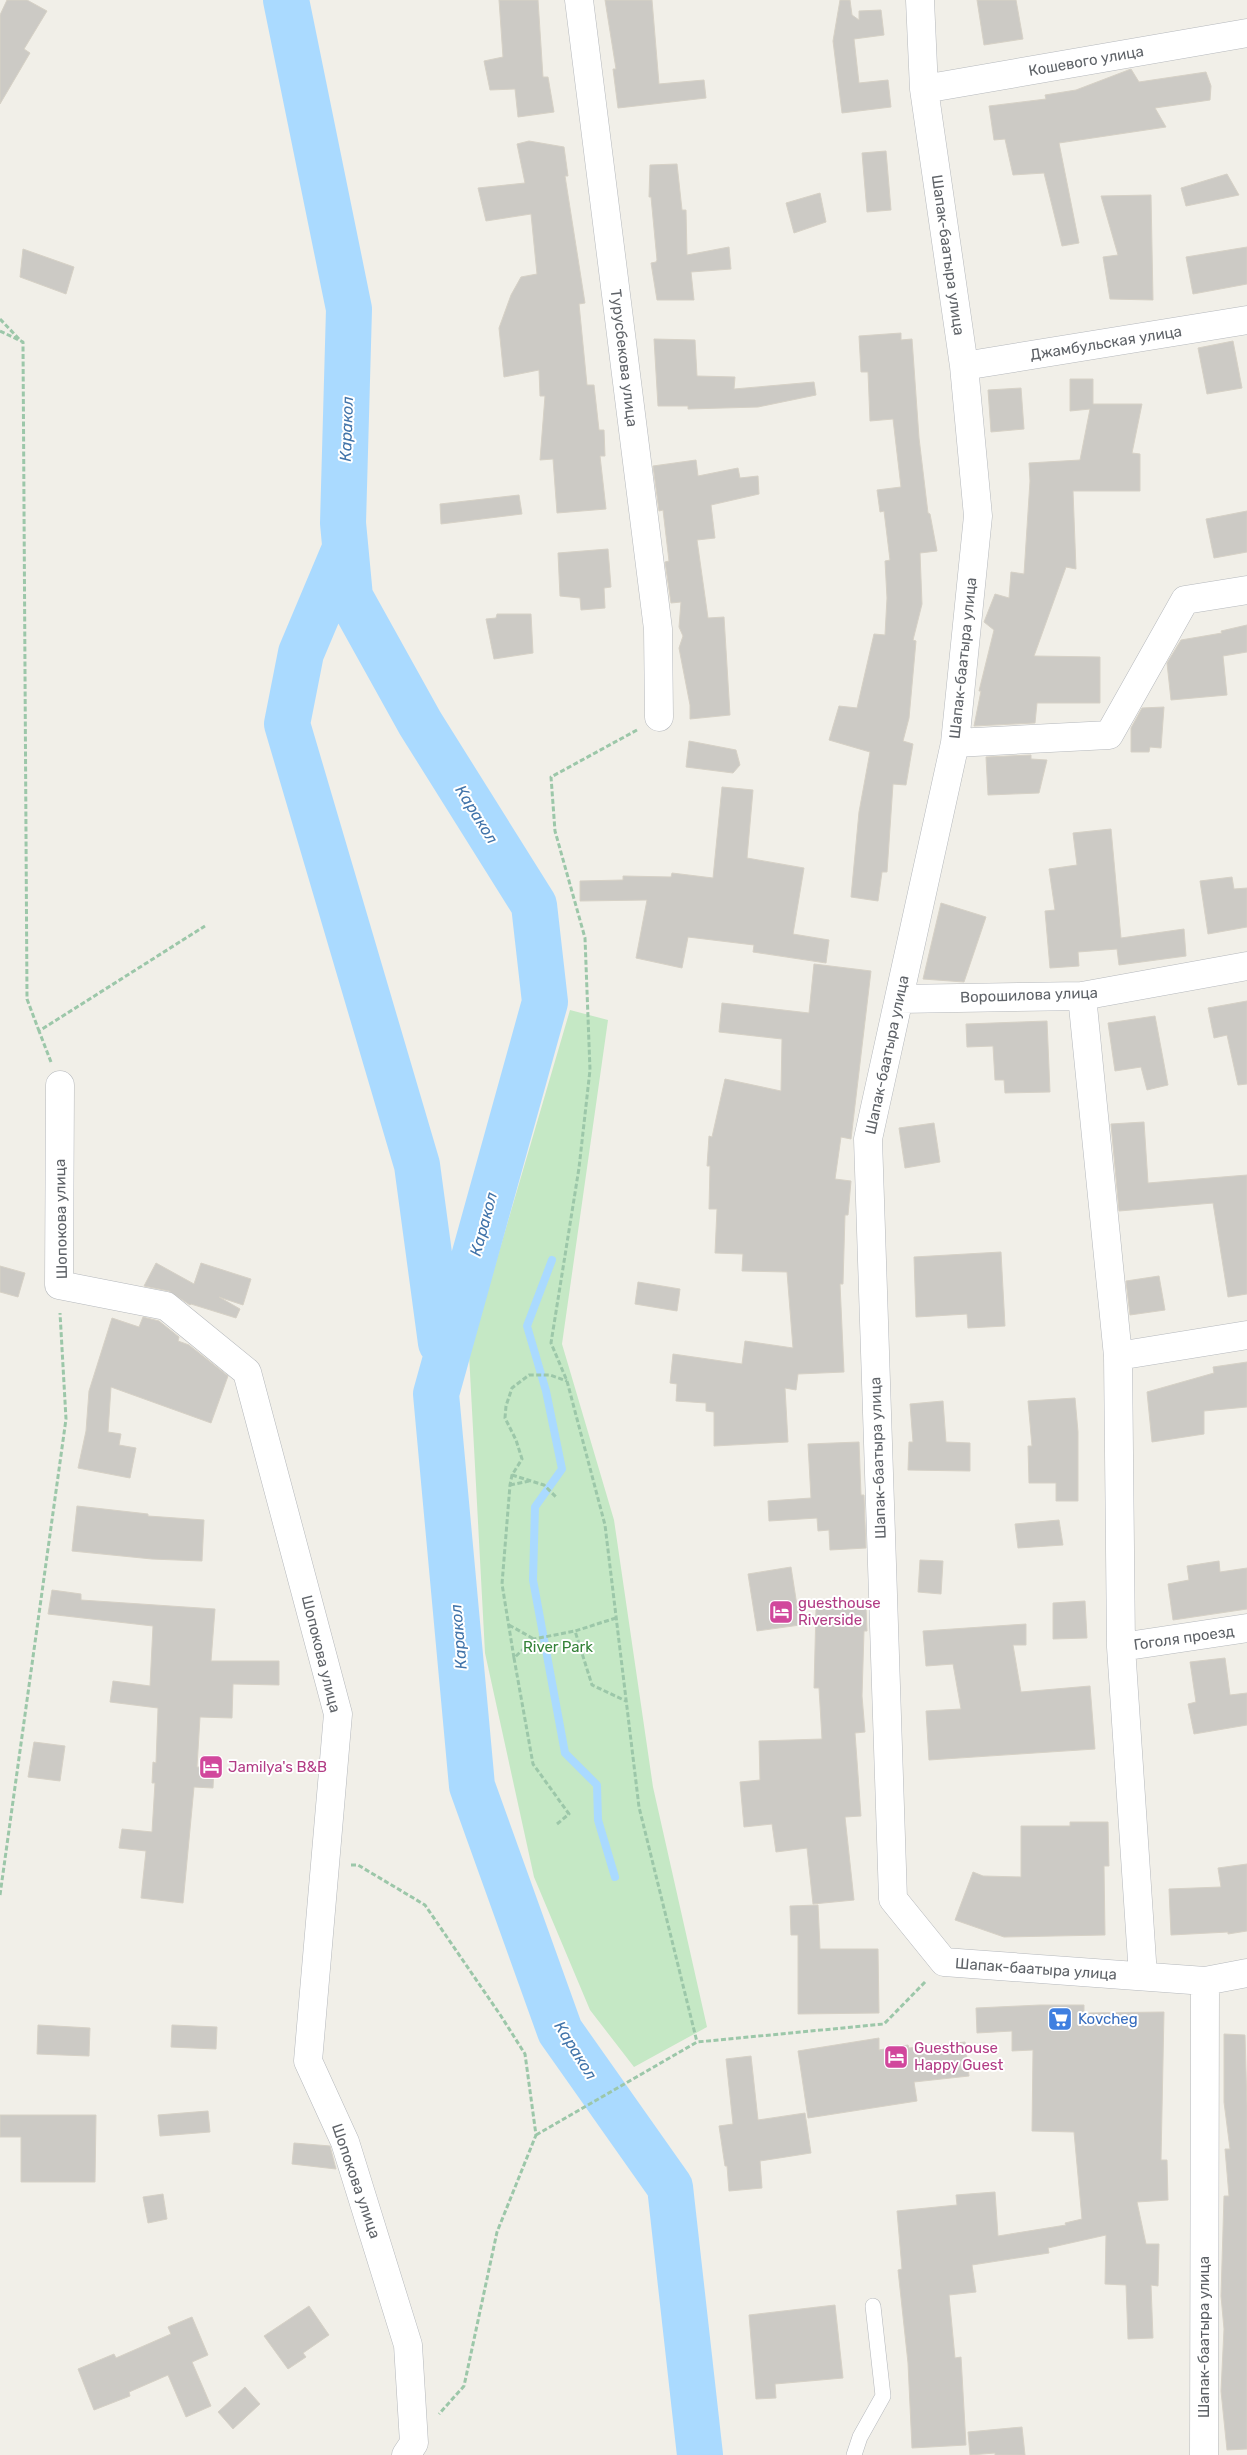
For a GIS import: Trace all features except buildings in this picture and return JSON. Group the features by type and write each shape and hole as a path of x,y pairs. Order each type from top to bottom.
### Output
{"street":[{"name":"Турусбекова улица","path":"579,0 658,629 660,717"},
{"name":"Шапак-баатыра улица","path":"920,0 924,89 964,366 978,516 955,743 868,1138 894,1899 944,1962 1205,1980 1204,2455"},
{"name":"Кошевого улица","path":"924,89 1247,33"},
{"name":"Джамбульская улица","path":"964,366 1247,320"},
{"path":"955,743 1109,735 1185,600 1247,590"},
{"name":"Ворошилова улица","path":"899,999 1082,996 1247,966"},
{"path":"1082,996 1118,1356 1120,1647 1144,1976"},
{"name":"Шопокова улица","path":"60,1086 59,1285 166,1306 247,1372 338,1714 308,2061 345,2142 408,2345 410,2449"},
{"path":"1118,1356 1247,1336"},
{"name":"Гоголя проезд","path":"1120,1647 1247,1628"},
{"path":"1205,1980 1247,1973"}],"lane":[{"path":"854,2455 860,2437 883,2396 873,2306"}],"path":[{"path":"0,318 23,342 27,999 60,1086"},
{"path":"0,331 23,342"},
{"path":"660,717 551,777 556,831 585,938 590,1070 579,1168 551,1343 567,1381 605,1526 639,1807 696,2042"},
{"path":"39,1031 205,926"},
{"path":"0,1896 66,1419 59,1285"},
{"path":"557,1824 570,1814 533,1764 502,1584 510,1485 512,1475 522,1459 516,1440 505,1418 506,1406 512,1388 528,1375 550,1375 567,1381"},
{"path":"512,1475 544,1485 557,1498"},
{"path":"510,1485 531,1480"},
{"path":"514,1658 534,1639 575,1631 616,1618"},
{"path":"509,1625 534,1639"},
{"path":"575,1631 592,1685 626,1701"},
{"path":"325,1865 358,1865 425,1905 501,2016 524,2054 536,2135 498,2232 464,2386 410,2449"},
{"path":"536,2135 696,2042 884,2024 944,1962"}],"green space":[{"name":"River Park","path":"570,1010 608,1020 562,1344 614,1520 653,1787 707,2027 634,2067 590,2010 534,1877 485,1653 469,1354"}],"waterway":[{"name":"Каракол","path":"286,0 349,309 343,523 350,597 420,723 534,905 545,1002 436,1394 472,1786 560,2031 670,2187 700,2455"},
{"path":"344,551 301,653 287,724 417,1165 441,1343"},
{"path":"552,1260 527,1326 546,1391 562,1469 535,1507 533,1580 565,1753 597,1785 598,1820 615,1877"}],"place":[{"name":"guesthouse Riverside","path":"781,1612"},
{"name":"Jamilya's B&B","path":"211,1767"},
{"name":"Kovcheg","path":"1060,2019"},
{"name":"Guesthouse Happy Guest","path":"896,2057"}]}
